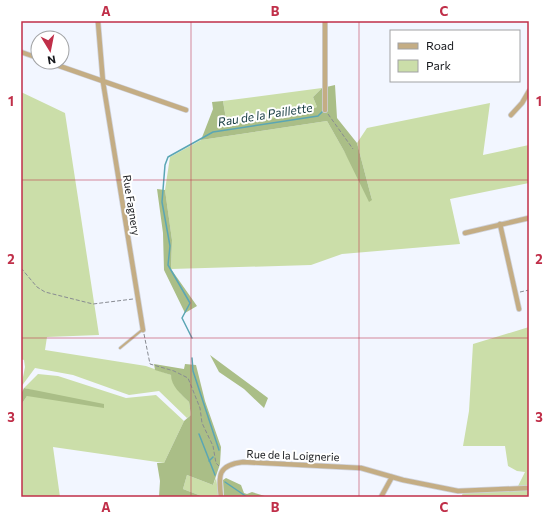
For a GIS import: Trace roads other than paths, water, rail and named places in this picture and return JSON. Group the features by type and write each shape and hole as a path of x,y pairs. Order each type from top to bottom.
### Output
{"street":[{"path":"325,21 325,110"},
{"name":"Rue Fagnery","path":"98,22 103,82 143,330"},
{"path":"70,70 186,110"},
{"path":"511,115 522,103 529,91"},
{"path":"465,233 529,218"},
{"path":"500,224 519,309"},
{"name":"Rue de la Loignerie","path":"222,497 219,480 222,470 230,465 243,462 351,466 370,469 392,477 458,491 529,488"},
{"path":"381,497 392,477"},
{"path":"457,497 458,491"}],"lane":[{"path":"120,348 143,330"}],"waterway":[{"name":"Rau de la Paillette","path":"192,338 182,318 190,303 168,265 170,246 162,202 165,165 168,157 213,132 318,116 323,111"},
{"name":"Rau de la Paillette","path":"192,358 193,371 219,450"},
{"name":"Rau de la Paillette","path":"199,434 215,475"},
{"name":"Rau de la Paillette","path":"209,461 213,457"},
{"name":"Rau de la Paillette","path":"225,482 247,497"}]}
